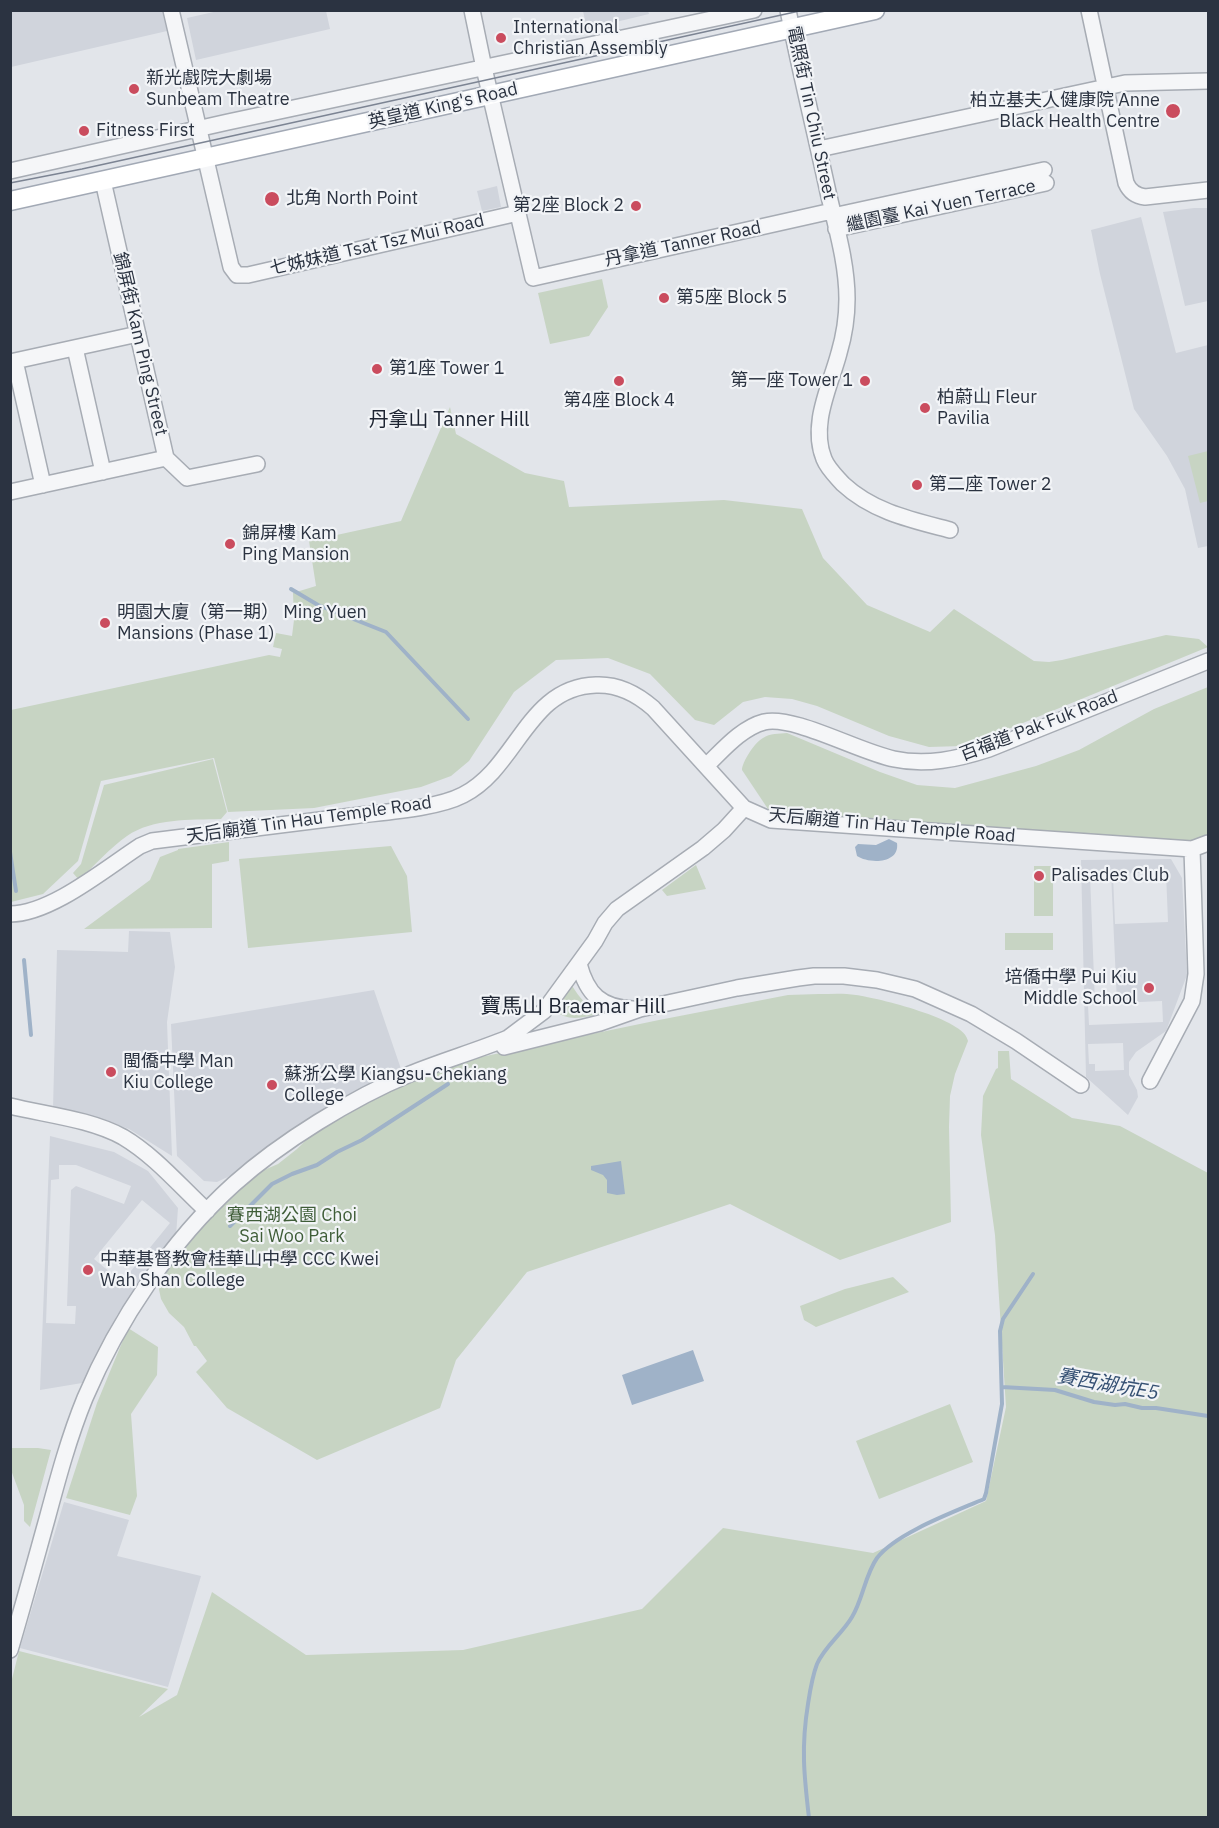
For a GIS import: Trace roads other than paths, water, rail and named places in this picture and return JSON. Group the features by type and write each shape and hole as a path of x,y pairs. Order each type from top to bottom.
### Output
{"main road":[{"name":"英皇道 King's Road","path":"10,201 491,95 790,20 875,10"}],"street":[{"path":"472,10 483,68 518,213"},
{"name":"英皇道 King's Road","path":"10,171 754,10"},
{"path":"1089,10 1126,183 1133,193 1145,197 1209,190"},
{"path":"173,11 206,158"},
{"name":"電照街 Tin Chiu Street","path":"790,20 846,284 843,336 819,430 824,459 832,472 865,501 892,514 950,530"},
{"path":"819,149 1125,83 1209,81"},
{"name":"七姊妹道 Tsat Tsz Mui Road","path":"206,158 231,267 237,274 248,275 518,213"},
{"name":"丹拿道 Tanner Road","path":"518,213 533,278 1045,177"},
{"name":"錦屏街 Kam Ping Street","path":"10,492 166,458 104,181"},
{"path":"43,485 13,362 138,334"},
{"path":"75,348 103,472"},
{"path":"166,458 187,478 257,464"},
{"name":"百福道 Pak Fuk Road","path":"706,766 734,740 758,724 770,721 800,726 895,760 938,761 970,755 1209,660"},
{"name":"天后廟道 Tin Hau Temple Road","path":"10,914 25,913 52,903 140,846 152,841 392,811 454,799 472,790 489,776 546,704 578,687 590,685 614,686 636,695 653,708 744,808 771,820 1192,849 1209,843"},
{"path":"10,1650 14,1625 61,1467 90,1388 127,1316 167,1259 207,1211 254,1168 331,1114 410,1074 508,1038 544,1011 617,909 703,848 744,808"},
{"path":"1150,1081 1192,1001 1196,974 1192,849"},
{"path":"579,964 583,978 597,998 619,1008 640,1009"},
{"path":"454,1059 600,1023 640,1009 737,988 814,976 844,976 878,980 915,989 971,1014 1081,1085"},
{"path":"544,1011 556,1024 570,1030"},
{"path":"10,1106 89,1124 121,1137 149,1156 207,1211"}],"water":[{"path":"889,839 897,843 897,850 889,858 876,861 857,856 855,847 858,844 876,845"},
{"path":"621,1161 625,1194 607,1193 607,1180 603,1175 591,1170 591,1166"},
{"path":"693,1350 704,1381 632,1405 622,1375"}],"waterway":[{"path":"291,589 318,605 386,632 468,719"},
{"path":"10,852 16,891"},
{"path":"24,960 31,1035"},
{"path":"230,1226 272,1184 317,1165 362,1140 448,1084"},
{"path":"809,1818 804,1734 810,1689 817,1664 824,1651 852,1617 873,1565 886,1549 926,1524 984,1499 1002,1404 1000,1331 1003,1319 1033,1274"},
{"name":"賽西湖坑E5","path":"1002,1387 1055,1390 1094,1402 1208,1416"}],"tram line":[{"path":"10,183 804,10"}],"place":[{"name":"International Christian Assembly","path":"501,38"},
{"name":"新光戲院大劇場 Sunbeam Theatre","path":"134,89"},
{"name":"柏立基夫人健康院 Anne Black Health Centre","path":"1173,111"},
{"name":"Fitness First","path":"84,131"},
{"name":"北角 North Point","path":"272,199"},
{"name":"第2座 Block 2","path":"636,206"},
{"name":"第5座 Block 5","path":"664,298"},
{"name":"第1座 Tower 1","path":"377,369"},
{"name":"第4座 Block 4","path":"619,381"},
{"name":"第一座 Tower 1","path":"865,381"},
{"name":"柏蔚山 Fleur Pavilia","path":"925,408"},
{"name":"第二座 Tower 2","path":"917,485"},
{"name":"錦屏樓 Kam Ping Mansion","path":"230,544"},
{"name":"明園大廈（第一期） Ming Yuen Mansions (Phase 1)","path":"105,623"},
{"name":"Palisades Club","path":"1039,876"},
{"name":"培僑中學 Pui Kiu Middle School","path":"1149,988"},
{"name":"閩僑中學 Man Kiu College","path":"111,1072"},
{"name":"蘇浙公學 Kiangsu-Chekiang College","path":"272,1085"},
{"name":"中華基督教會桂華山中學 CCC Kwei Wah Shan College","path":"88,1270"}],"district":[{"name":"丹拿山 Tanner Hill","path":"449,420"},
{"name":"寶馬山 Braemar Hill","path":"573,1007"}],"park label":[{"name":"賽西湖公園 Choi Sai Woo Park","path":"292,1226"}]}
